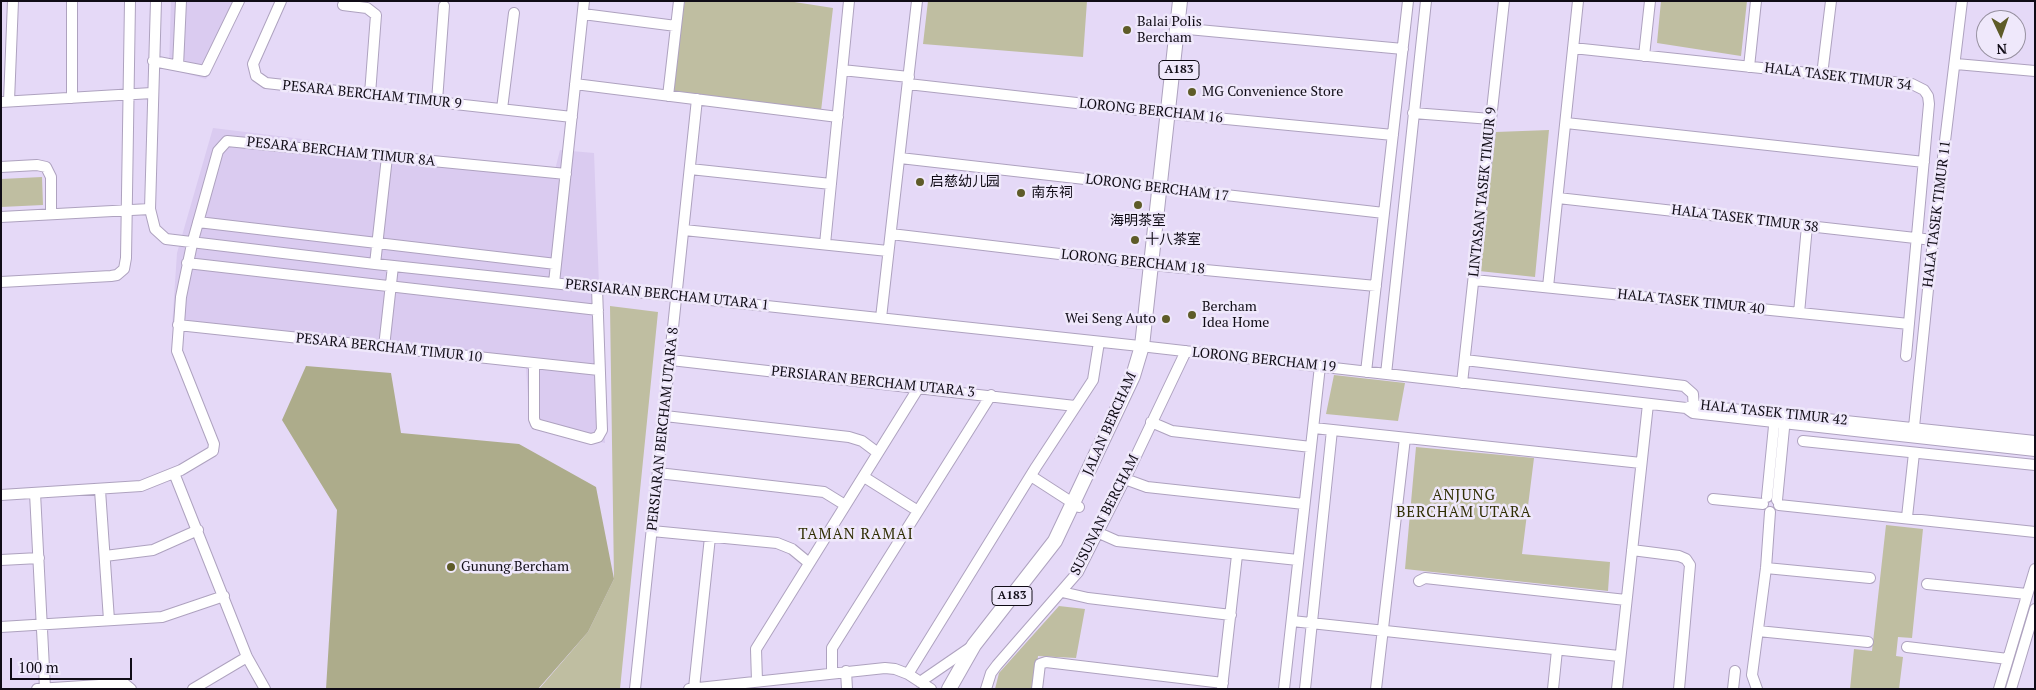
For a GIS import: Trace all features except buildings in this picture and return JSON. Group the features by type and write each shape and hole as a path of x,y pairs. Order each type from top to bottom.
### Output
{"main road":[{"name":"JALAN BERCHAM","path":"957,689 967,669 995,628 1061,543 1146,347 1180,28 1180,1"},
{"name":"JALAN BERCHAM","path":"1180,28 1186,1"},
{"name":"JALAN BERCHAM","path":"948,689 974,645 1044,555 1077,505"}],"street":[{"path":"13,1 6,43 5,102 152,93"},
{"path":"72,1 72,98"},
{"path":"1,282 111,276 120,272 126,264 127,95 130,1"},
{"path":"1,217 150,209 156,1"},
{"path":"178,66 181,1"},
{"path":"153,61 206,71 239,1"},
{"name":"PESARA BERCHAM TIMUR 9","path":"281,1 254,60 254,72 258,78 273,84 572,117"},
{"path":"554,283 584,1"},
{"path":"668,96 679,1"},
{"path":"825,244 849,1"},
{"path":"880,318 918,1"},
{"path":"1366,372 1408,1"},
{"path":"1386,374 1426,1"},
{"name":"LINTASAN TASEK TIMUR 9","path":"1462,383 1504,1"},
{"path":"1548,287 1578,1"},
{"path":"1644,56 1650,1"},
{"path":"1749,67 1756,1"},
{"path":"1822,74 1831,1"},
{"name":"HALA TASEK TIMUR 11","path":"1914,433 1933,240 1956,64 1962,1"},
{"path":"343,5 367,8 376,15 370,94"},
{"path":"437,102 444,6"},
{"path":"502,109 514,13"},
{"path":"583,14 676,26"},
{"path":"1180,28 1403,49"},
{"name":"HALA TASEK TIMUR 34","path":"1573,48 1912,84 1924,90 1928,96 1929,104 1906,356"},
{"path":"1956,64 2035,71"},
{"name":"LORONG BERCHAM 16","path":"842,70 1171,114 1393,135"},
{"path":"575,84 838,117"},
{"name":"PERSIARAN BERCHAM UTARA 8","path":"636,689 697,99"},
{"path":"1413,113 1491,119"},
{"path":"1566,123 1924,162"},
{"name":"PESARA BERCHAM TIMUR 8A","path":"174,473 211,452 214,446 180,361 177,350 178,325 187,263 192,244 218,151 227,141 566,174"},
{"path":"375,264 387,157"},
{"name":"LORONG BERCHAM 17","path":"900,158 1384,213"},
{"path":"1,167 46,167 52,177 52,214"},
{"path":"690,169 831,184"},
{"name":"HALA TASEK TIMUR 38","path":"1558,198 1933,240"},
{"name":"PERSIARAN BERCHAM UTARA 1","path":"150,209 155,229 160,236 192,244 1146,347"},
{"path":"198,222 556,264"},
{"path":"1799,313 1806,226"},
{"path":"684,230 888,251"},
{"name":"LORONG BERCHAM 18","path":"890,234 1155,265 1376,286"},
{"path":"187,263 598,310"},
{"path":"384,347 394,266"},
{"name":"HALA TASEK TIMUR 40","path":"1474,280 1909,324"},
{"path":"534,364 534,419 536,424 591,439 598,437 602,430 597,288"},
{"name":"PESARA BERCHAM TIMUR 10","path":"178,325 599,370"},
{"path":"908,674 1074,406 1093,380 1099,342"},
{"name":"LORONG BERCHAM 19","path":"1146,347 1462,383"},
{"name":"SUSUNAN BERCHAM","path":"986,689 991,673 997,665 1078,572 1126,479 1151,422 1186,351"},
{"name":"PERSIARAN BERCHAM UTARA 3","path":"671,360 991,395 1074,406"},
{"path":"1465,360 1684,386 1693,394 1691,409"},
{"path":"1284,689 1320,366"},
{"name":"HALA TASEK TIMUR 42","path":"1462,383 1914,433 2035,450"},
{"path":"757,681 756,650 919,387"},
{"path":"832,673 832,648 991,395"},
{"path":"1617,689 1619,656 1648,404"},
{"path":"665,416 849,437 862,440 878,453"},
{"path":"1757,689 1752,676 1766,568 1780,418"},
{"path":"1151,422 1172,432 1311,447"},
{"path":"1314,428 1641,463"},
{"path":"1304,689 1332,430"},
{"name":"HALA TASEK TIMUR 42","path":"1914,433 2035,441"},
{"path":"1376,689 1405,438"},
{"path":"1803,441 2035,465"},
{"path":"1908,517 1914,453"},
{"path":"1,495 141,486 174,473 247,657 265,689"},
{"path":"658,473 824,492 845,505"},
{"path":"1031,476 1077,505"},
{"path":"864,477 918,511"},
{"path":"1126,479 1147,487 1304,504"},
{"path":"100,490 109,620"},
{"path":"35,494 45,688"},
{"path":"1713,499 1908,517 2035,532"},
{"path":"105,556 153,550 198,530"},
{"path":"652,531 777,543 792,549 809,563"},
{"path":"1098,533 1117,541 1298,560"},
{"path":"694,688 710,537"},
{"path":"1632,550 1679,556 1686,559 1690,565 1679,689"},
{"path":"1037,689 1040,664 1046,662 1222,686 1237,555"},
{"path":"1,560 39,558"},
{"path":"1766,568 1870,578"},
{"path":"1999,689 2035,569"},
{"path":"1419,581 1425,578 1626,600"},
{"path":"1927,584 2027,594"},
{"path":"1062,592 1088,598 1231,615"},
{"path":"1,627 162,617 224,596"},
{"path":"2011,689 2035,609"},
{"path":"1292,621 1619,656"},
{"path":"1758,631 1868,642"},
{"path":"920,682 974,645"},
{"path":"1906,647 2008,659"},
{"path":"1553,689 1557,650"},
{"path":"193,689 247,657"},
{"path":"689,689 885,668 908,674 930,689"},
{"path":"1733,689 1735,671"},
{"path":"846,672 847,689"},
{"path":"37,689 115,684 125,684 131,689"}],"shaded area":[{"path":"171,1 241,1 206,79 169,69"},
{"path":"213,128 555,170 560,150 594,153 605,443 530,426 526,368 172,327 177,253"}],"green space":[{"path":"685,1 788,1 833,8 821,111 668,90"},
{"path":"928,1 1087,1 1083,57 923,44"},
{"path":"1661,1 1747,1 1741,56 1657,43"},
{"path":"1549,130 1535,277 1479,271 1496,132"},
{"path":"42,177 43,205 1,207 1,179"},
{"path":"610,306 658,312 620,689 539,689 588,632 614,579"},
{"name":"Gunung Bercham","path":"306,366 391,373 401,433 519,444 596,487 614,579 588,632 538,689 326,689 337,510 282,420"},
{"path":"1334,375 1405,383 1398,421 1326,414"},
{"path":"1416,447 1534,458 1522,554 1610,562 1608,591 1405,569"},
{"path":"1886,525 1923,529 1912,638 1898,637 1896,656 1903,657 1899,689 1850,689 1854,649 1872,651"},
{"path":"1059,606 1085,609 1076,658 1038,656 1034,689 995,689 999,673"}],"place":[{"name":"Balai Polis Bercham","path":"1127,30"},
{"name":"MG Convenience Store","path":"1192,92"},
{"name":"启慈幼儿园","path":"920,182"},
{"name":"南东祠","path":"1021,193"},
{"name":"海明茶室","path":"1138,205"},
{"name":"十八茶室","path":"1135,240"},
{"name":"Bercham Idea Home","path":"1192,315"},
{"name":"Wei Seng Auto","path":"1166,319"},
{"name":"Gunung Bercham","path":"451,567"}],"district":[{"name":"ANJUNG BERCHAM UTARA","path":"1464,504"},
{"name":"TAMAN RAMAI","path":"856,535"}]}
